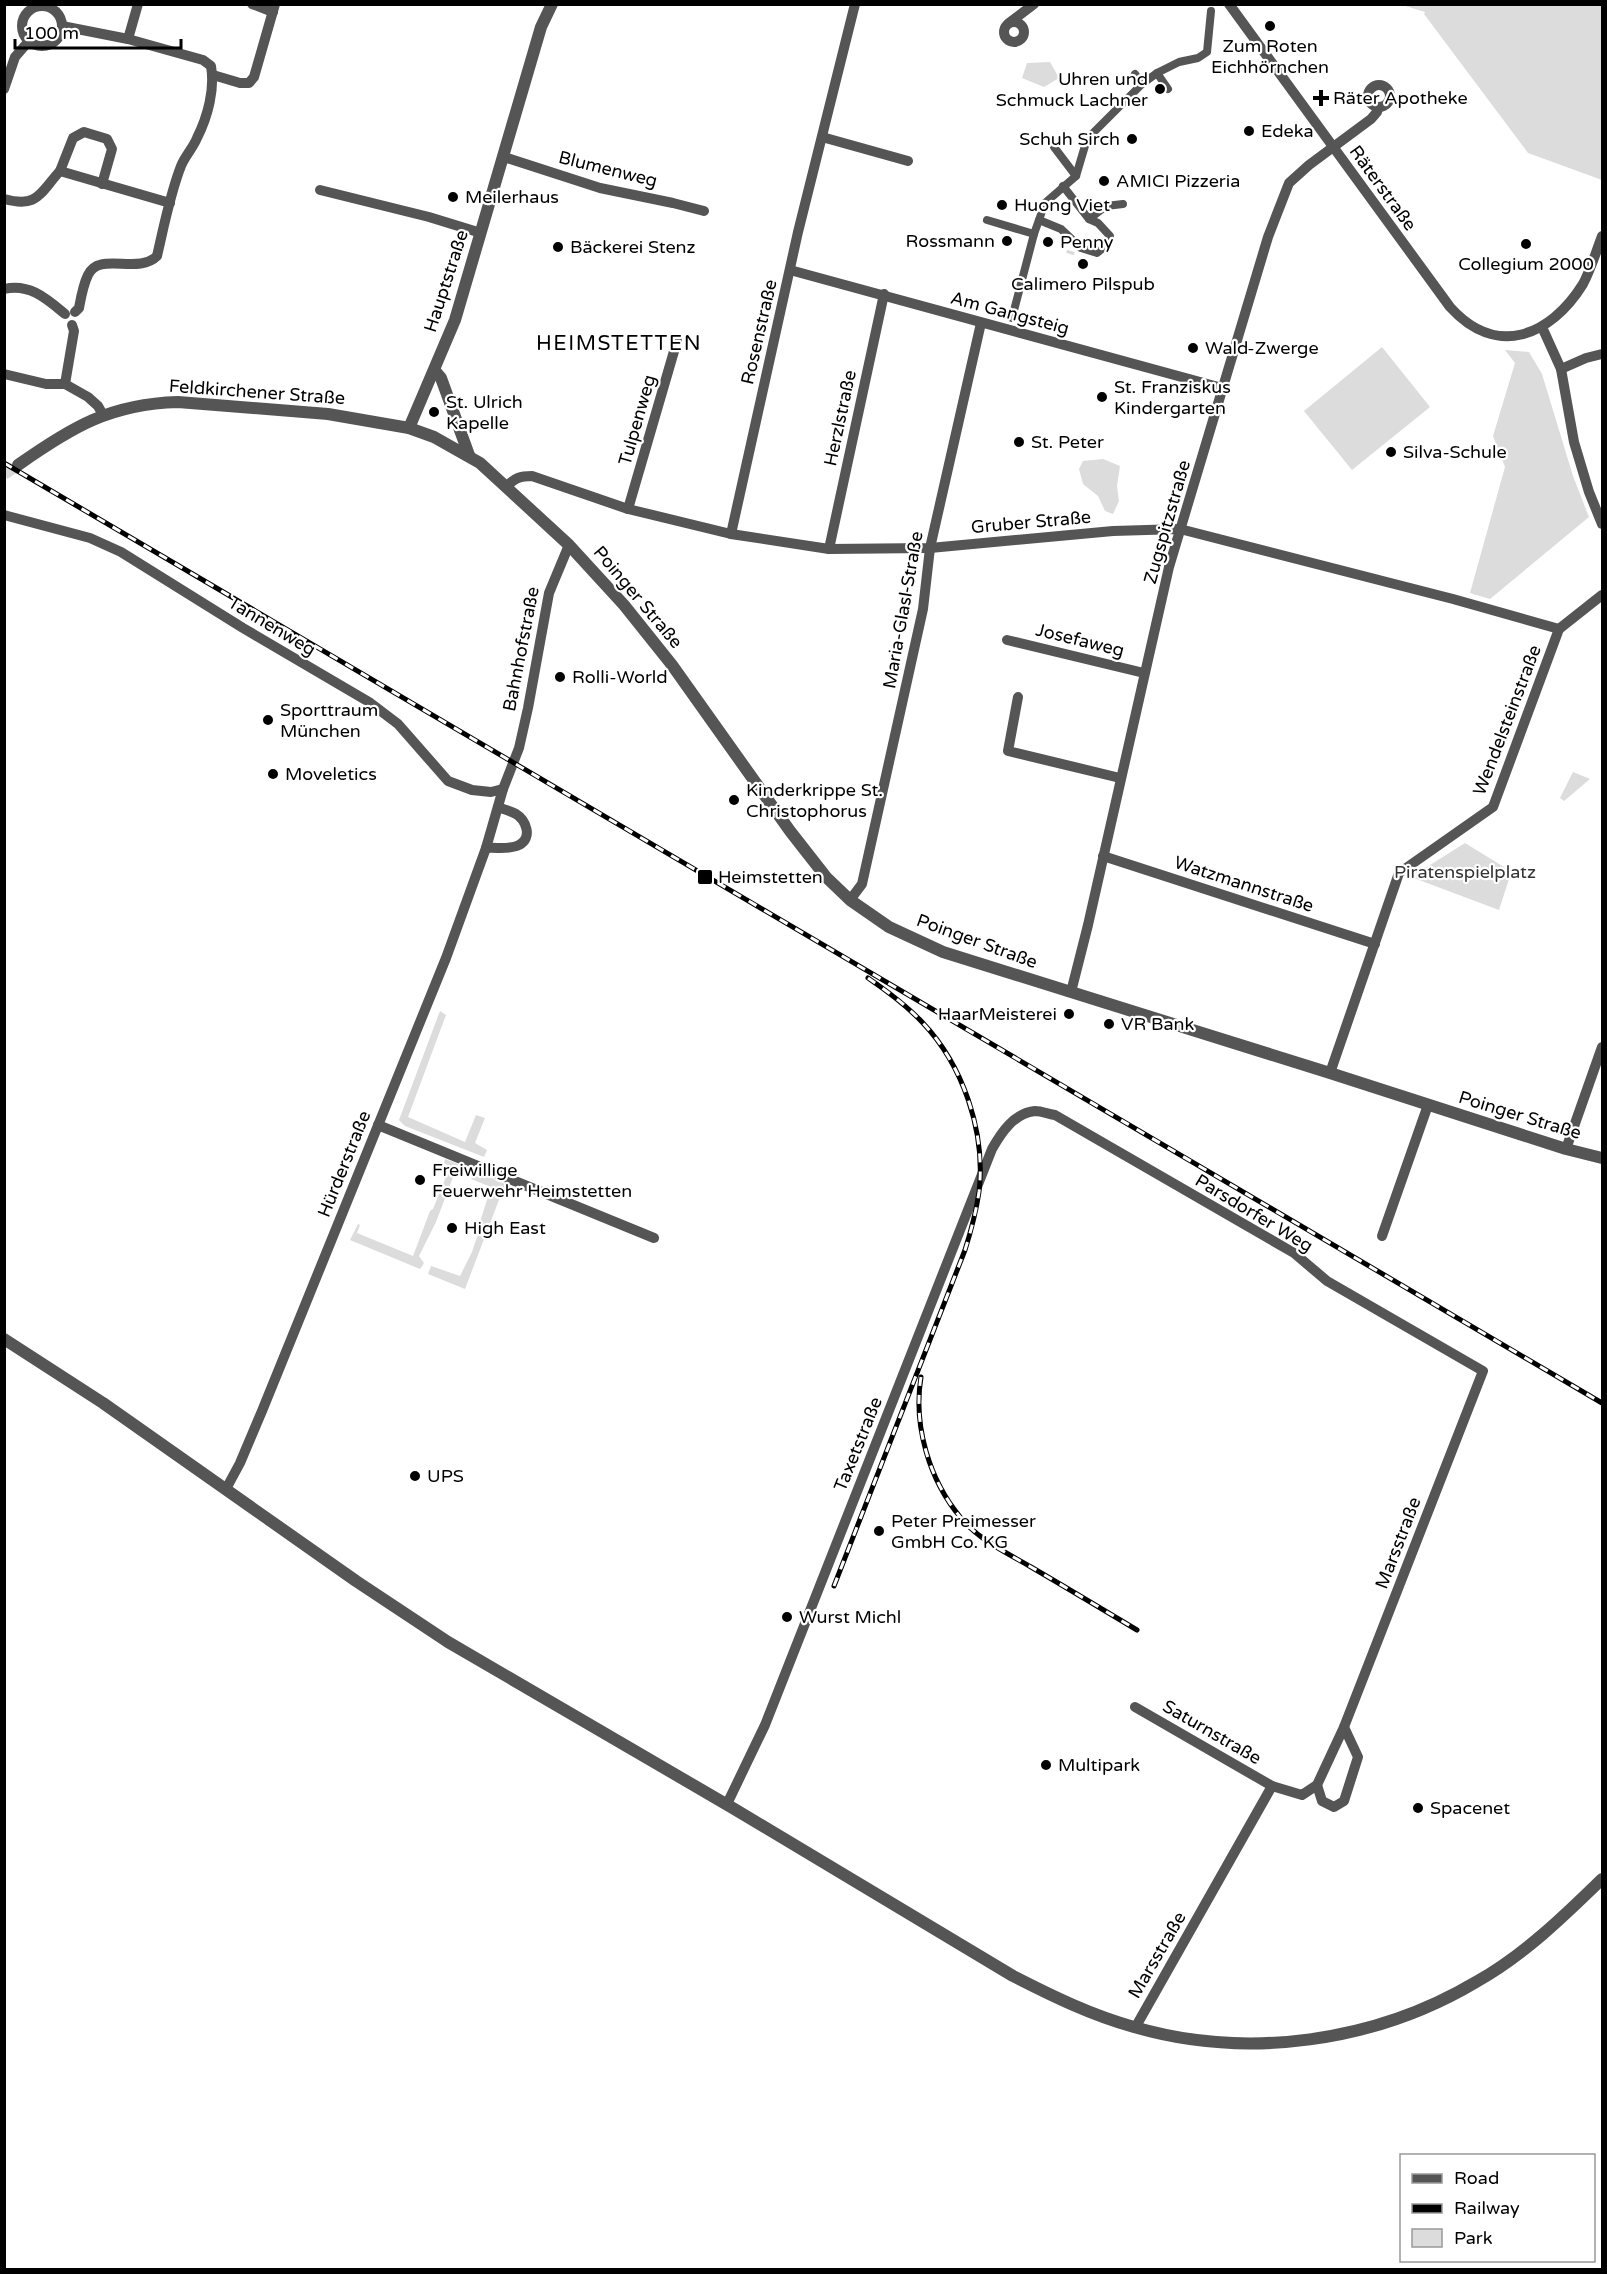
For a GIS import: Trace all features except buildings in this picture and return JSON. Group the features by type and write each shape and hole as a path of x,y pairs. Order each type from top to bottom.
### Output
{"street":[{"path":"128,39 138,4"},
{"path":"213,75 240,83 249,83 254,77 274,8 252,4"},
{"name":"Hauptstraße","path":"409,428 456,317 541,27 552,4"},
{"name":"Rosenstraße","path":"731,534 790,270 855,4"},
{"path":"1009,23 1034,4"},
{"name":"Räterstraße","path":"1229,4 1460,318 1476,330 1488,335 1505,337 1542,327"},
{"path":"46,7 52,9 60,19 61,32 53,43 41,46 29,41 25,36 22,23 28,12 46,7"},
{"path":"1012,318 1034,234 1045,203 1076,176 1087,139 1142,84 1179,62 1198,58 1207,52 1212,46 1211,11"},
{"path":"62,26 128,39 203,60 211,66 213,75 213,88 206,113 197,139 180,167 157,256 151,262 137,265 101,264 93,267 88,274 79,308 70,313"},
{"path":"4,89 15,57 29,41"},
{"path":"1157,73 1168,89"},
{"path":"1135,74 1142,84"},
{"name":"Zugspitzstraße","path":"1071,992 1144,673 1180,530 1255,279 1286,189 1297,174 1371,119 1378,107"},
{"path":"4,199 21,203 32,201 60,171 73,138 84,132 107,139 112,149 102,184"},
{"path":"822,137 908,161"},
{"path":"1054,147 1076,176"},
{"name":"Blumenweg","path":"504,157 600,188 704,211"},
{"path":"60,171 170,203"},
{"path":"1039,220 1061,229 1081,248 1097,253 1109,243 1110,236 1098,223 1089,219 1063,186"},
{"path":"320,190 429,216 481,233"},
{"path":"1089,219 1107,206 1123,204"},
{"path":"987,220 1034,234"},
{"path":"1602,236 1580,288 1565,307 1542,327 1561,369 1574,442 1589,492 1602,524"},
{"path":"1071,251 1074,241"},
{"name":"Am Gangsteig","path":"790,270 1222,388"},
{"path":"4,289 15,286 40,294 78,318 72,325 74,331 65,384"},
{"name":"Herzlstraße","path":"829,549 884,294"},
{"name":"Maria-Glasl-Straße","path":"850,900 862,884 923,609 930,548 981,323"},
{"name":"Tulpenweg","path":"628,509 677,341"},
{"path":"1561,369 1602,354"},
{"path":"435,371 441,378 469,455 507,486 569,545"},
{"path":"4,374 46,384 65,384 88,397 98,406 103,415"},
{"name":"Feldkirchener Straße","path":"18,465 62,434 103,415 134,405 178,402 328,414 409,428 434,437 469,455"},
{"name":"Gruber Straße","path":"507,486 521,476 532,476 628,509 731,534 829,549 930,548 1113,531 1180,530 1453,599 1559,629"},
{"name":"Tannenweg","path":"4,515 90,538 121,552 243,628 369,702 398,724 448,781 472,790 491,792 503,789"},
{"name":"Bahnhofstraße","path":"503,789 519,748 549,593 569,545"},
{"name":"Poinger Straße","path":"569,545 652,639 803,849 850,900 889,927 943,952 1330,1072 1566,1149 1602,1158"},
{"name":"Wendelsteinstraße","path":"1330,1072 1399,873 1493,807 1559,629 1602,595"},
{"name":"Josefaweg","path":"1008,640 1144,673"},
{"path":"1018,697 1008,751 1120,778"},
{"name":"Hürderstraße","path":"226,1489 262,1412 446,957 486,848 503,789"},
{"path":"486,848 517,846 527,835 526,825 521,818 498,807"},
{"name":"Watzmannstraße","path":"1103,856 1374,944"},
{"path":"1566,1149 1602,1053"},
{"path":"1382,1236 1428,1105"},
{"name":"Parsdorfer Weg","path":"1035,1111 1055,1115 1286,1249 1327,1281 1483,1371"},
{"name":"Taxetstraße","path":"727,1804 765,1725 992,1149 1002,1132 1017,1118 1035,1111"},
{"path":"378,1125 654,1238"},
{"path":"4,1339 103,1403 356,1581 448,1642 727,1804 1013,1976 1066,2002 1135,2028 1190,2038 1265,2043 1321,2038 1387,2023 1452,1996 1502,1966 1545,1933 1602,1879"},
{"name":"Marsstraße","path":"1317,1785 1344,1727 1483,1371"},
{"name":"Saturnstraße","path":"1134,1707 1272,1786"},
{"path":"1272,1786 1302,1795 1317,1785 1322,1801 1334,1807 1344,1801 1358,1757 1344,1727"},
{"name":"Marsstraße","path":"1135,2028 1272,1786"}],"green space":[{"path":"1402,5 1602,5 1602,180 1528,153 1424,14 1425,12"},
{"path":"1050,62 1059,78 1044,87 1022,78 1027,63"},
{"path":"1382,347 1430,407 1352,470 1304,411"},
{"path":"1505,350 1529,352 1542,374 1573,476 1589,517 1490,599 1470,593 1505,467 1493,436 1515,363"},
{"path":"1103,459 1120,466 1117,486 1119,501 1113,514 1105,511 1098,496 1083,484 1079,469 1083,461"},
{"path":"1573,772 1590,779 1564,801 1560,798"},
{"name":"Piratenspielplatz","path":"1465,843 1504,867 1510,876 1499,910 1411,877"},
{"path":"440,1011 446,1015 408,1117 465,1142 476,1115 485,1118 475,1143 487,1150 484,1157 405,1126 399,1120"},
{"path":"445,1159 458,1164 436,1222 419,1256 424,1263 420,1269 350,1240 358,1224 360,1225 357,1233 413,1256 450,1167 444,1163"},
{"path":"476,1171 505,1184 465,1289 428,1274 431,1266 460,1276 472,1252 491,1187 471,1179"}],"tunnel":[{"path":"4,474 18,465"}],"railway":[{"path":"4,463 1602,1403"},
{"path":"834,1586 965,1250 979,1192 979,1146 975,1123 960,1079 937,1039 922,1022 868,978"},
{"path":"921,1377 919,1414 926,1451 940,1487 961,1518 994,1546 1137,1630"}],"place":[{"name":"Zum Roten Eichhörnchen","path":"1270,26"},
{"name":"Uhren und Schmuck Lachner","path":"1160,89"},
{"name":"Räter Apotheke","path":"1321,98"},
{"name":"Edeka","path":"1249,131"},
{"name":"Schuh Sirch","path":"1132,139"},
{"name":"AMICI Pizzeria","path":"1104,181"},
{"name":"Meilerhaus","path":"453,197"},
{"name":"Huong Viet","path":"1002,205"},
{"name":"Rossmann","path":"1007,241"},
{"name":"Penny","path":"1048,242"},
{"name":"Collegium 2000","path":"1526,244"},
{"name":"Bäckerei Stenz","path":"558,247"},
{"name":"Calimero Pilspub","path":"1083,264"},
{"name":"Wald-Zwerge","path":"1193,348"},
{"name":"St. Franziskus Kindergarten","path":"1102,397"},
{"name":"St. Ulrich Kapelle","path":"434,412"},
{"name":"St. Peter","path":"1019,442"},
{"name":"Silva-Schule","path":"1391,452"},
{"name":"Rolli-World","path":"560,677"},
{"name":"Sporttraum München","path":"268,720"},
{"name":"Moveletics","path":"273,774"},
{"name":"Kinderkrippe St. Christophorus","path":"734,800"},
{"name":"Heimstetten","path":"705,877"},
{"name":"HaarMeisterei","path":"1069,1014"},
{"name":"VR Bank","path":"1109,1024"},
{"name":"Freiwillige Feuerwehr Heimstetten","path":"420,1180"},
{"name":"High East","path":"452,1228"},
{"name":"UPS","path":"415,1476"},
{"name":"Peter Preimesser GmbH Co. KG","path":"879,1531"},
{"name":"Wurst Michl","path":"787,1617"},
{"name":"Multipark","path":"1046,1765"},
{"name":"Spacenet","path":"1418,1808"}],"district":[{"name":"HEIMSTETTEN","path":"619,343"}]}
